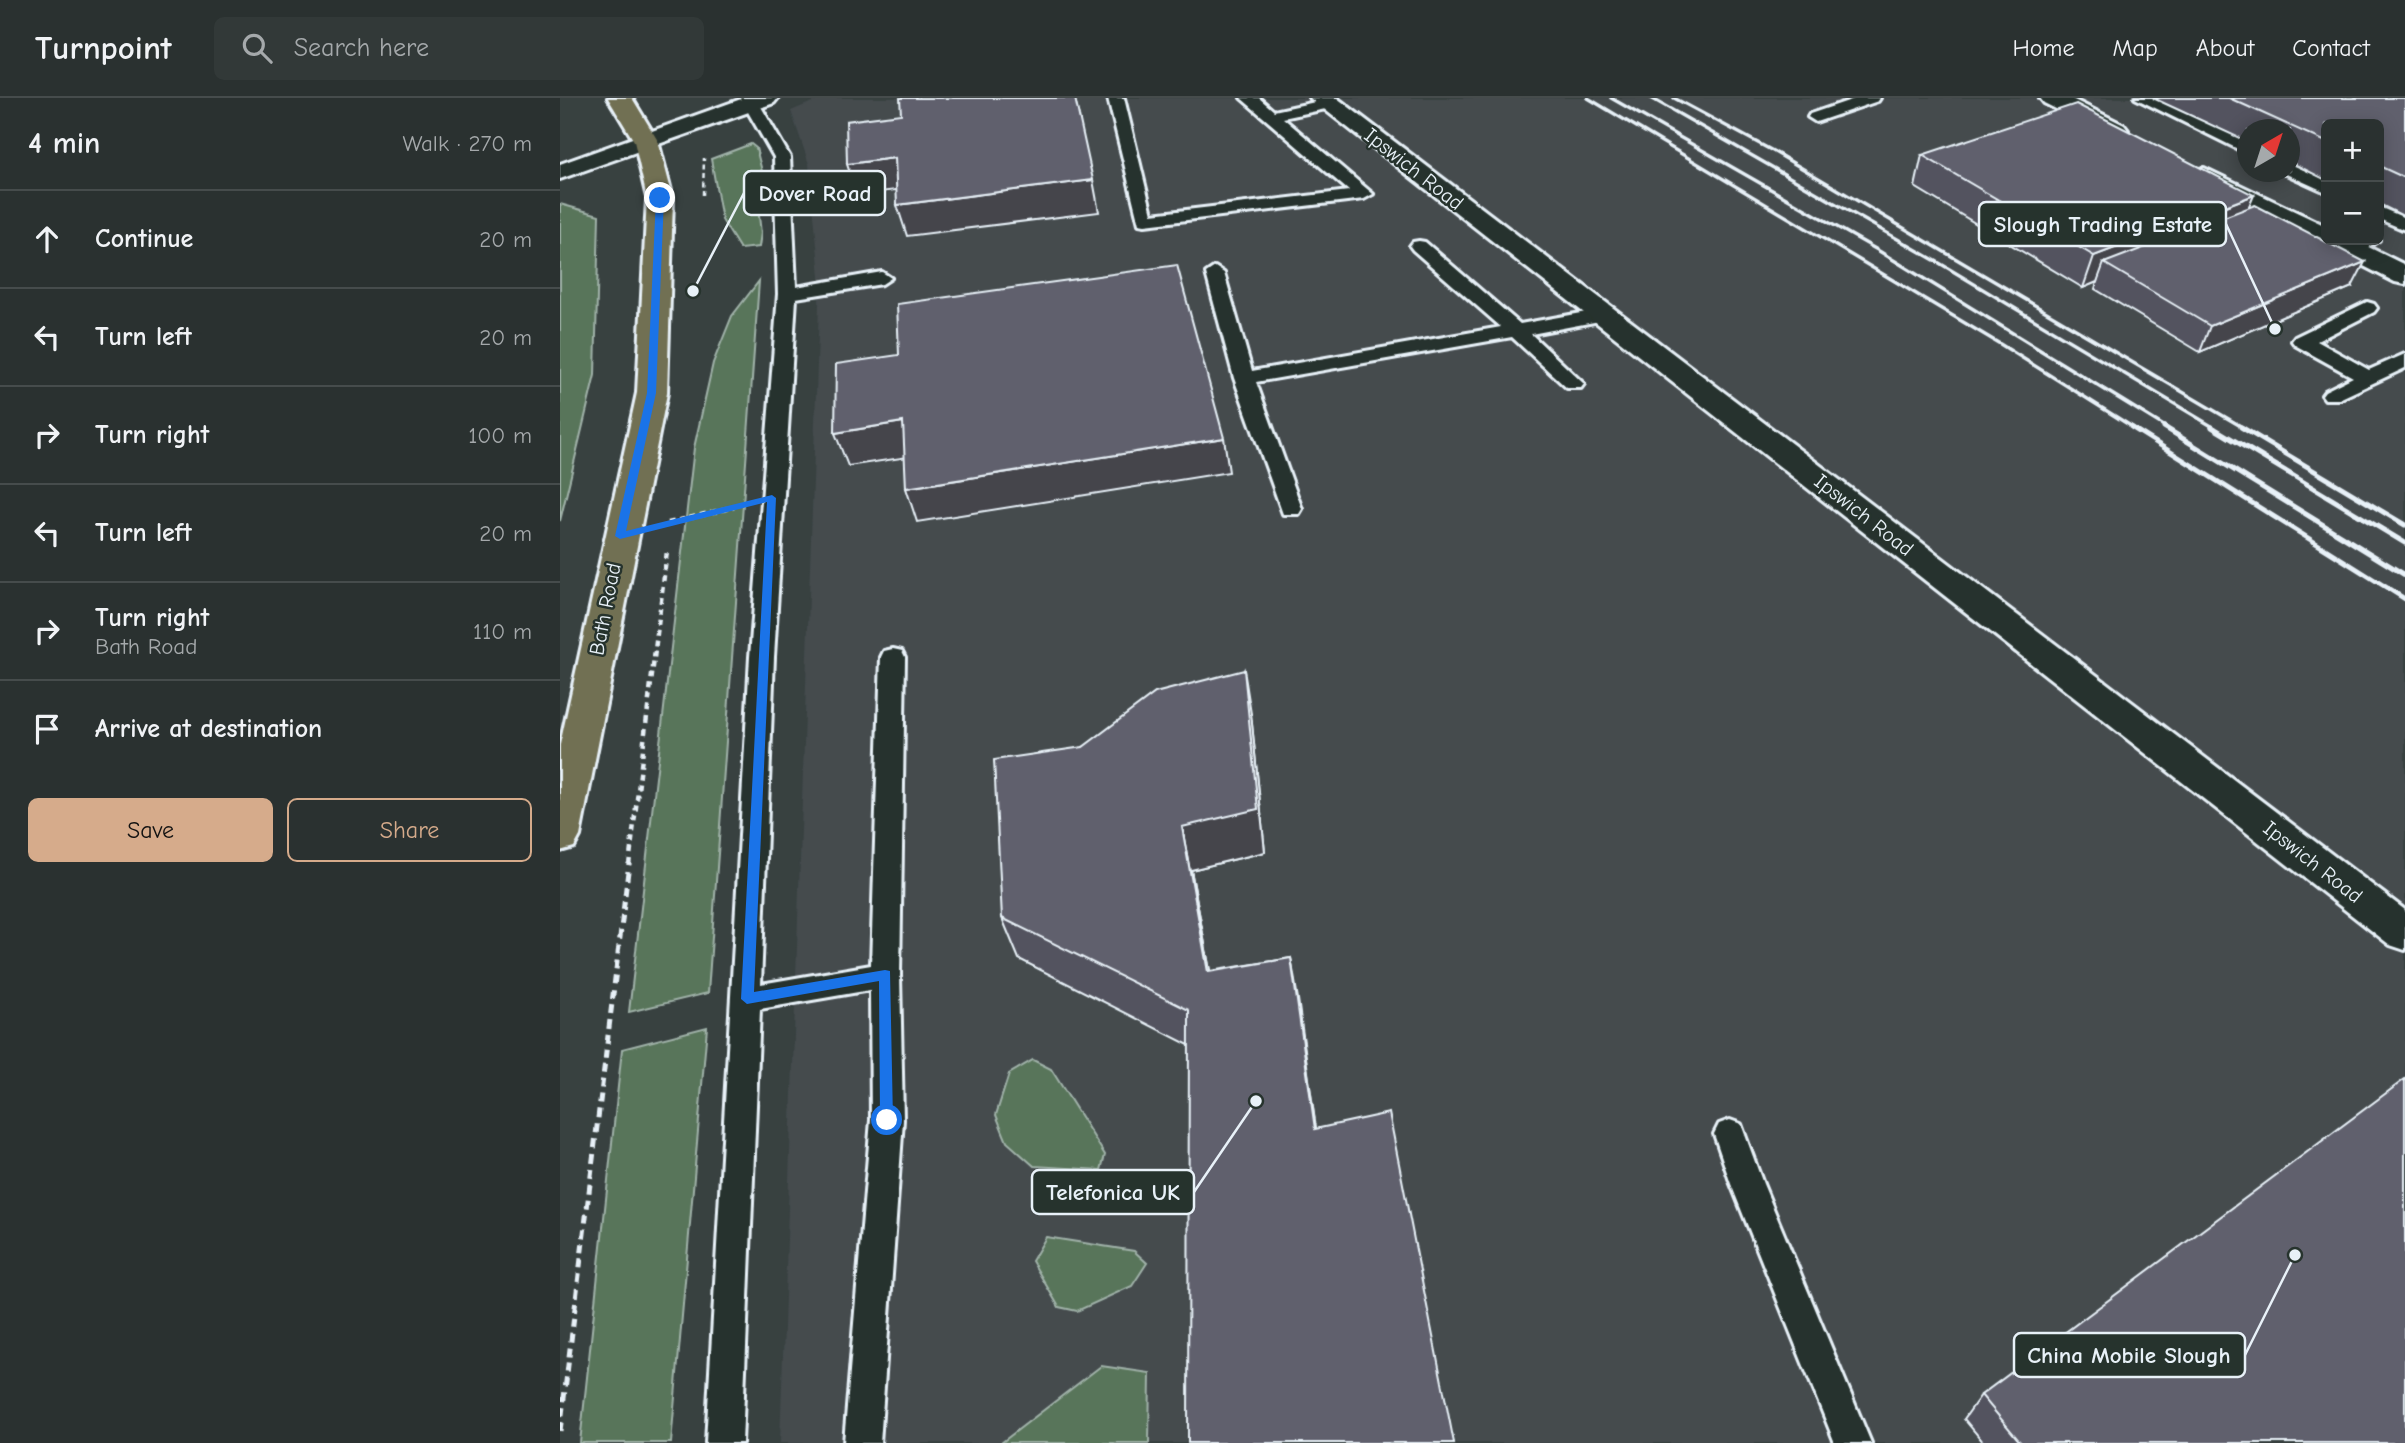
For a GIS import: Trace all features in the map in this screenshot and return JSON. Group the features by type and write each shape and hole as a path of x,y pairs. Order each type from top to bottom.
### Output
{"main road":[{"name":"Bath Road","path":"560,836 620,536 652,393 660,198 646,141 620,98"}],"street":[{"path":"2052,98 2134,139"},
{"path":"560,172 756,100"},
{"name":"Ipswich Road","path":"1326,101 2405,933"},
{"path":"2183,164 2321,233"},
{"path":"2355,245 2405,276"}],"lane":[{"path":"1116,98 1144,220 1364,194 1249,98"},
{"path":"1816,117 1872,98"},
{"path":"2143,98 2237,144"},
{"path":"724,1443 772,498 787,294 782,157 756,100"},
{"path":"1271,116 1326,101"},
{"path":"2300,174 2321,184"},
{"path":"2384,214 2403,224"},
{"path":"2384,233 2403,224"},
{"path":"1419,246 1574,384"},
{"path":"1215,273 1244,378 1292,509"},
{"path":"787,294 883,278"},
{"path":"2367,307 2302,341 2368,377"},
{"path":"1244,378 1603,315"},
{"path":"2332,395 2368,377 2401,366"},
{"path":"862,1443 887,1120 885,975 894,657"},
{"path":"747,999 885,975"},
{"path":"1730,1134 1747,1184 1853,1443"}],"path":[{"path":"702,200 706,120"},
{"path":"620,536 772,498"},
{"path":"669,536 673,508"},
{"path":"560,1431 667,549"}],"shaded area":[{"path":"822,98 2405,98 2405,1443 780,1443 820,276 809,164 791,111"}],"green space":[{"path":"751,144 756,148 766,187 756,191 761,233 759,247 740,249 722,220 711,159"},
{"path":"560,204 599,215 595,375 560,521"},
{"path":"759,281 708,993 629,1012 694,448 713,363 732,316"},
{"path":"707,1027 671,1443 580,1443 622,1049"},
{"path":"1033,1060 1051,1069 1105,1155 1101,1170 1034,1166 1007,1142 996,1115 1009,1074"},
{"path":"1046,1237 1134,1251 1147,1263 1132,1286 1077,1311 1059,1307 1032,1261"},
{"path":"1101,1366 1150,1373 1149,1443 1001,1443"}],"building":[{"path":"900,98 1075,98 1093,180 897,205 895,158 847,164 846,121 901,114"},
{"path":"2229,98 2405,98 2405,178 2384,168 2384,119 2321,119 2321,140 2300,130 2300,119 2275,119"},
{"path":"2076,104 2254,195 2094,256 1922,155"},
{"path":"2255,205 2321,239 2321,245 2332,245 2365,262 2210,326 2104,263"},
{"path":"1177,265 1224,438 906,488 903,422 835,433 836,364 899,355 897,304"},
{"path":"1244,670 1258,809 1182,827 1208,972 1291,958 1315,1129 1389,1113 1454,1443 1188,1443 1189,1010 1002,918 994,760 1083,747 1155,693"},
{"path":"2405,1079 2405,1443 2021,1443 1981,1395"}],"railway":[{"path":"1588,98 2000,344 2134,428"},
{"path":"1611,98 1879,251 2167,428"},
{"path":"1651,98 1936,261 2215,428"},
{"path":"1674,98 1771,150 2244,428"},
{"path":"2131,427 2405,599"},
{"path":"2164,427 2405,575"},
{"path":"2212,427 2405,543"},
{"path":"2241,427 2405,525"}],"place":[{"name":"Dover Road","path":"693,291"},
{"name":"Slough Trading Estate","path":"2275,329"},
{"name":"Telefonica UK","path":"1256,1101"},
{"name":"China Mobile Slough","path":"2295,1255"}],"route":[{"path":"660,198 652,393 620,536 772,498 747,999 885,975 887,1120"}]}
